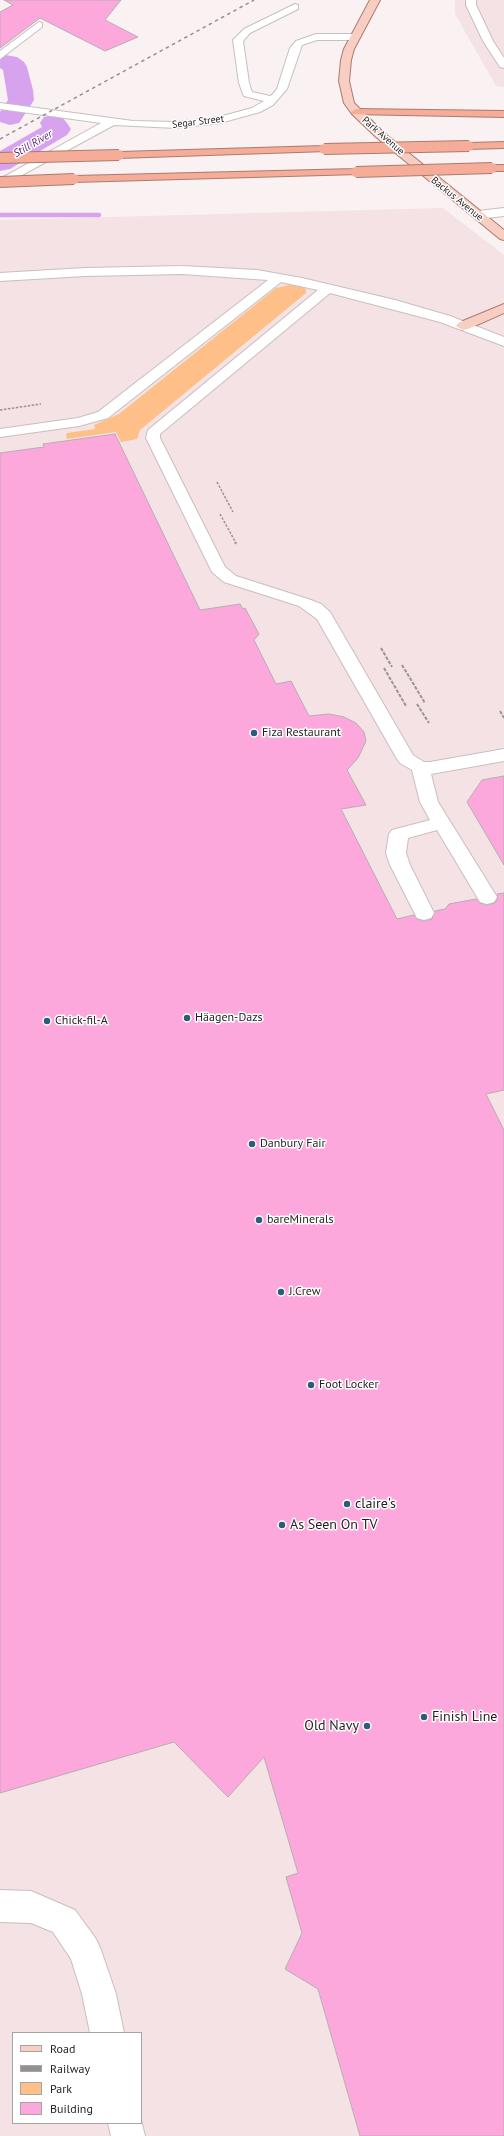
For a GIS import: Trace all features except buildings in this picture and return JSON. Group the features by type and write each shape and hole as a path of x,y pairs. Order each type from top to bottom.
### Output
{"highway":[{"path":"356,112 504,114"},
{"path":"0,158 504,145"},
{"path":"0,182 504,168"}],"main road":[{"name":"Park Avenue","path":"375,0 355,37 346,60 344,81 349,103 356,112 411,161"},
{"name":"Backus Avenue","path":"411,161 504,236"},
{"path":"463,326 504,308"}],"street":[{"path":"471,0 471,5 488,41 504,65"},
{"path":"272,100 248,94 244,83 238,40 248,30 295,7"},
{"path":"0,56 39,25"},
{"name":"Segar Street","path":"0,106 30,109 111,122 155,125 199,123 256,110 272,100 282,89 295,48 299,43 316,37 355,37"},
{"path":"0,182 111,122"},
{"path":"478,215 504,212"},
{"path":"0,269 53,273"},
{"path":"0,277 53,273 188,270 232,272 278,278 390,303 463,326 504,342"},
{"path":"0,433 79,422 103,416 278,278"},
{"path":"328,288 153,433 153,438 218,569 230,579 304,603 315,608 324,616 406,760 420,767 430,768 504,755"},
{"path":"420,767 429,802 487,896"},
{"path":"424,913 396,853 399,834 442,823"},
{"path":"0,1906 31,1907 64,1922 85,1950 99,1994 107,2032"},
{"path":"125,2124 128,2136"}],"path":[{"path":"0,410 41,404"},
{"path":"217,482 233,512"},
{"path":"220,514 236,544"},
{"path":"381,648 392,667"},
{"path":"402,665 425,703"},
{"path":"384,668 406,706"},
{"path":"417,704 429,723"},
{"path":"500,711 504,718"}],"shaded area":[{"path":"455,0 504,0 504,87 496,86 455,14"},
{"name":"Danbury Fair","path":"443,208 504,255 504,2136 0,2136 0,220"}],"green space":[{"path":"289,285 302,287 306,289 306,293 140,430 137,439 121,442 116,432 67,439 67,433 95,429 94,425 119,414 276,288"}],"waterway":[{"name":"Still River","path":"0,61 8,62 15,67 20,90 21,100 10,117"},
{"name":"Still River","path":"0,163 58,129 53,123"},
{"path":"0,215 99,215"}],"railway":[{"path":"0,139 254,0"}],"place":[{"name":"Fiza Restaurant","path":"254,733"},
{"name":"Häagen-Dazs","path":"187,1018"},
{"name":"Chick-fil-A","path":"47,1021"},
{"name":"Danbury Fair","path":"252,1144"},
{"name":"bareMinerals","path":"259,1220"},
{"name":"J.Crew","path":"281,1292"},
{"name":"Foot Locker","path":"311,1385"},
{"name":"claire's","path":"347,1504"},
{"name":"As Seen On TV","path":"282,1525"},
{"name":"Finish Line","path":"424,1717"},
{"name":"Old Navy","path":"367,1726"}]}
